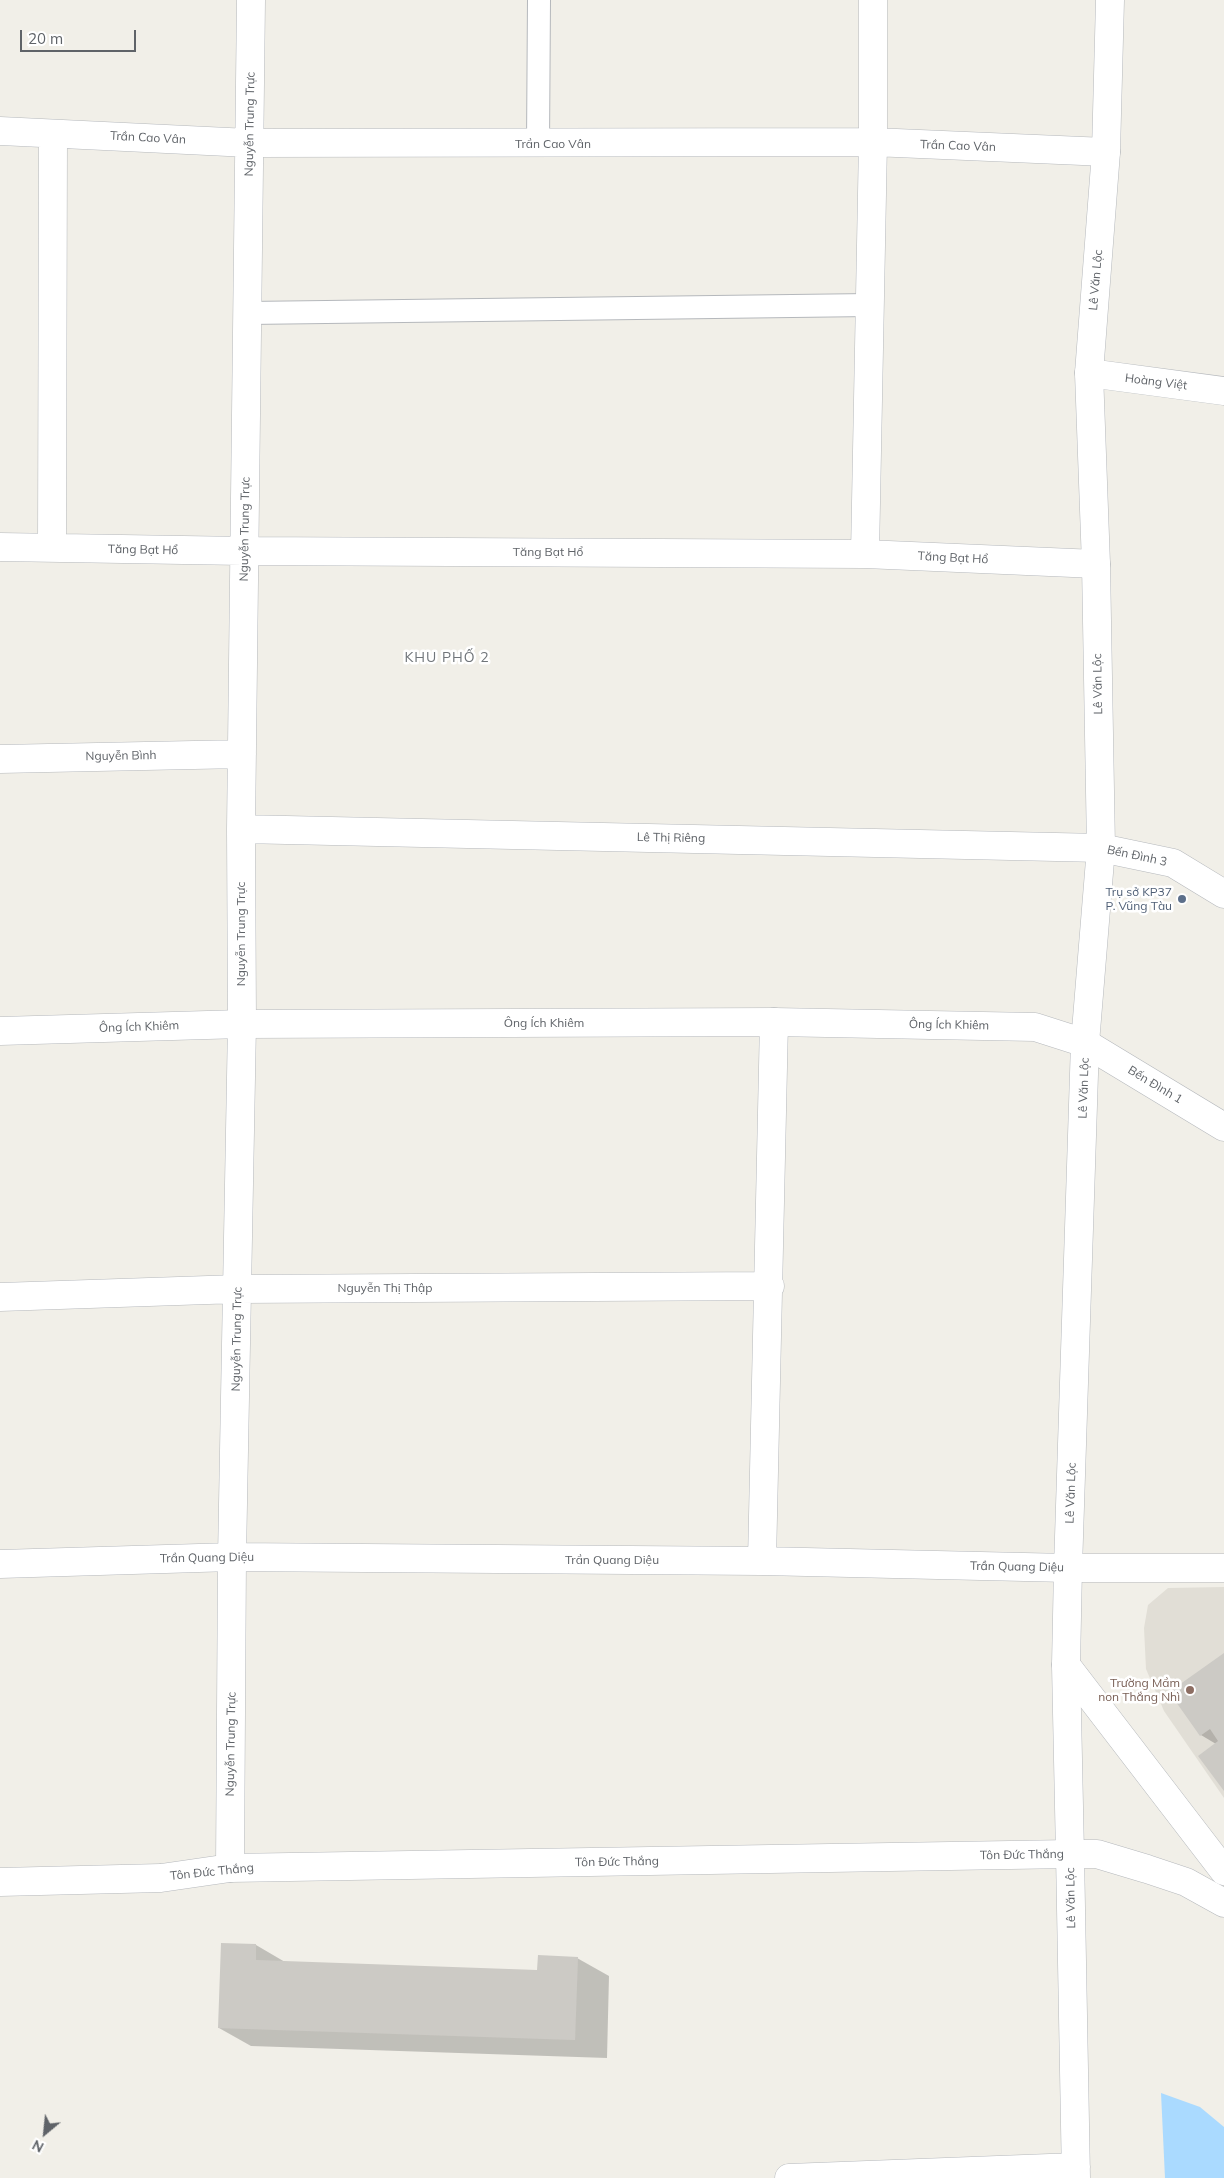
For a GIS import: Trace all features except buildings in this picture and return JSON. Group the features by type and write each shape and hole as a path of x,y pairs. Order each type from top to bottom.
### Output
{"street":[{"name":"Nguyễn Trung Trực","path":"230,1868 232,1557 242,1024 241,828 251,0"},
{"path":"865,554 873,142 873,0"},
{"name":"Lê Văn Lộc","path":"1076,2173 1066,1665 1085,1043 1101,848 1096,564 1089,373 1106,152 1110,0"},
{"name":"Trần Cao Vân","path":"0,131 249,143 873,142 1106,152"},
{"path":"52,548 53,134"},
{"name":"Hoàng Việt","path":"1089,373 1224,391"},
{"name":"Tăng Bạt Hổ","path":"0,547 244,551 865,554 1096,564"},
{"name":"Nguyễn Bình","path":"0,759 242,754"},
{"name":"Lê Thị Riêng","path":"241,828 1101,848"},
{"name":"Bến Đình 3","path":"1101,848 1173,863 1224,894"},
{"path":"762,1561 770,1286 774,1022"},
{"name":"Ông Ích Khiêm","path":"0,1031 242,1024 774,1022 1035,1027 1085,1043"},
{"name":"Bến Đình 1","path":"1085,1043 1224,1128"},
{"name":"Nguyễn Thị Thập","path":"0,1297 238,1289 770,1286"},
{"name":"Trần Quang Diệu","path":"0,1564 232,1557 762,1561 1068,1568 1224,1568"},
{"path":"1066,1665 1224,1871"},
{"name":"Tôn Đức Thắng","path":"0,1882 161,1878 230,1868 1097,1854 1186,1882 1224,1904"},
{"path":"789,2178 1076,2173"}],"lane":[{"path":"538,144 539,0"},
{"path":"248,313 870,305"}],"shaded area":[{"name":"Trường Mầm non Thắng Nhì","path":"1224,1587 1224,1798 1164,1711 1146,1669 1144,1628 1148,1605 1168,1588"}],"water":[{"path":"1161,2093 1200,2107 1224,2127 1224,2178 1165,2178"}],"place":[{"name":"Trụ sở KP37 P. Vũng Tàu","path":"1182,899"},
{"name":"Trường Mầm non Thắng Nhì","path":"1190,1690"}],"district":[{"name":"KHU PHỐ 2","path":"447,658"}]}
